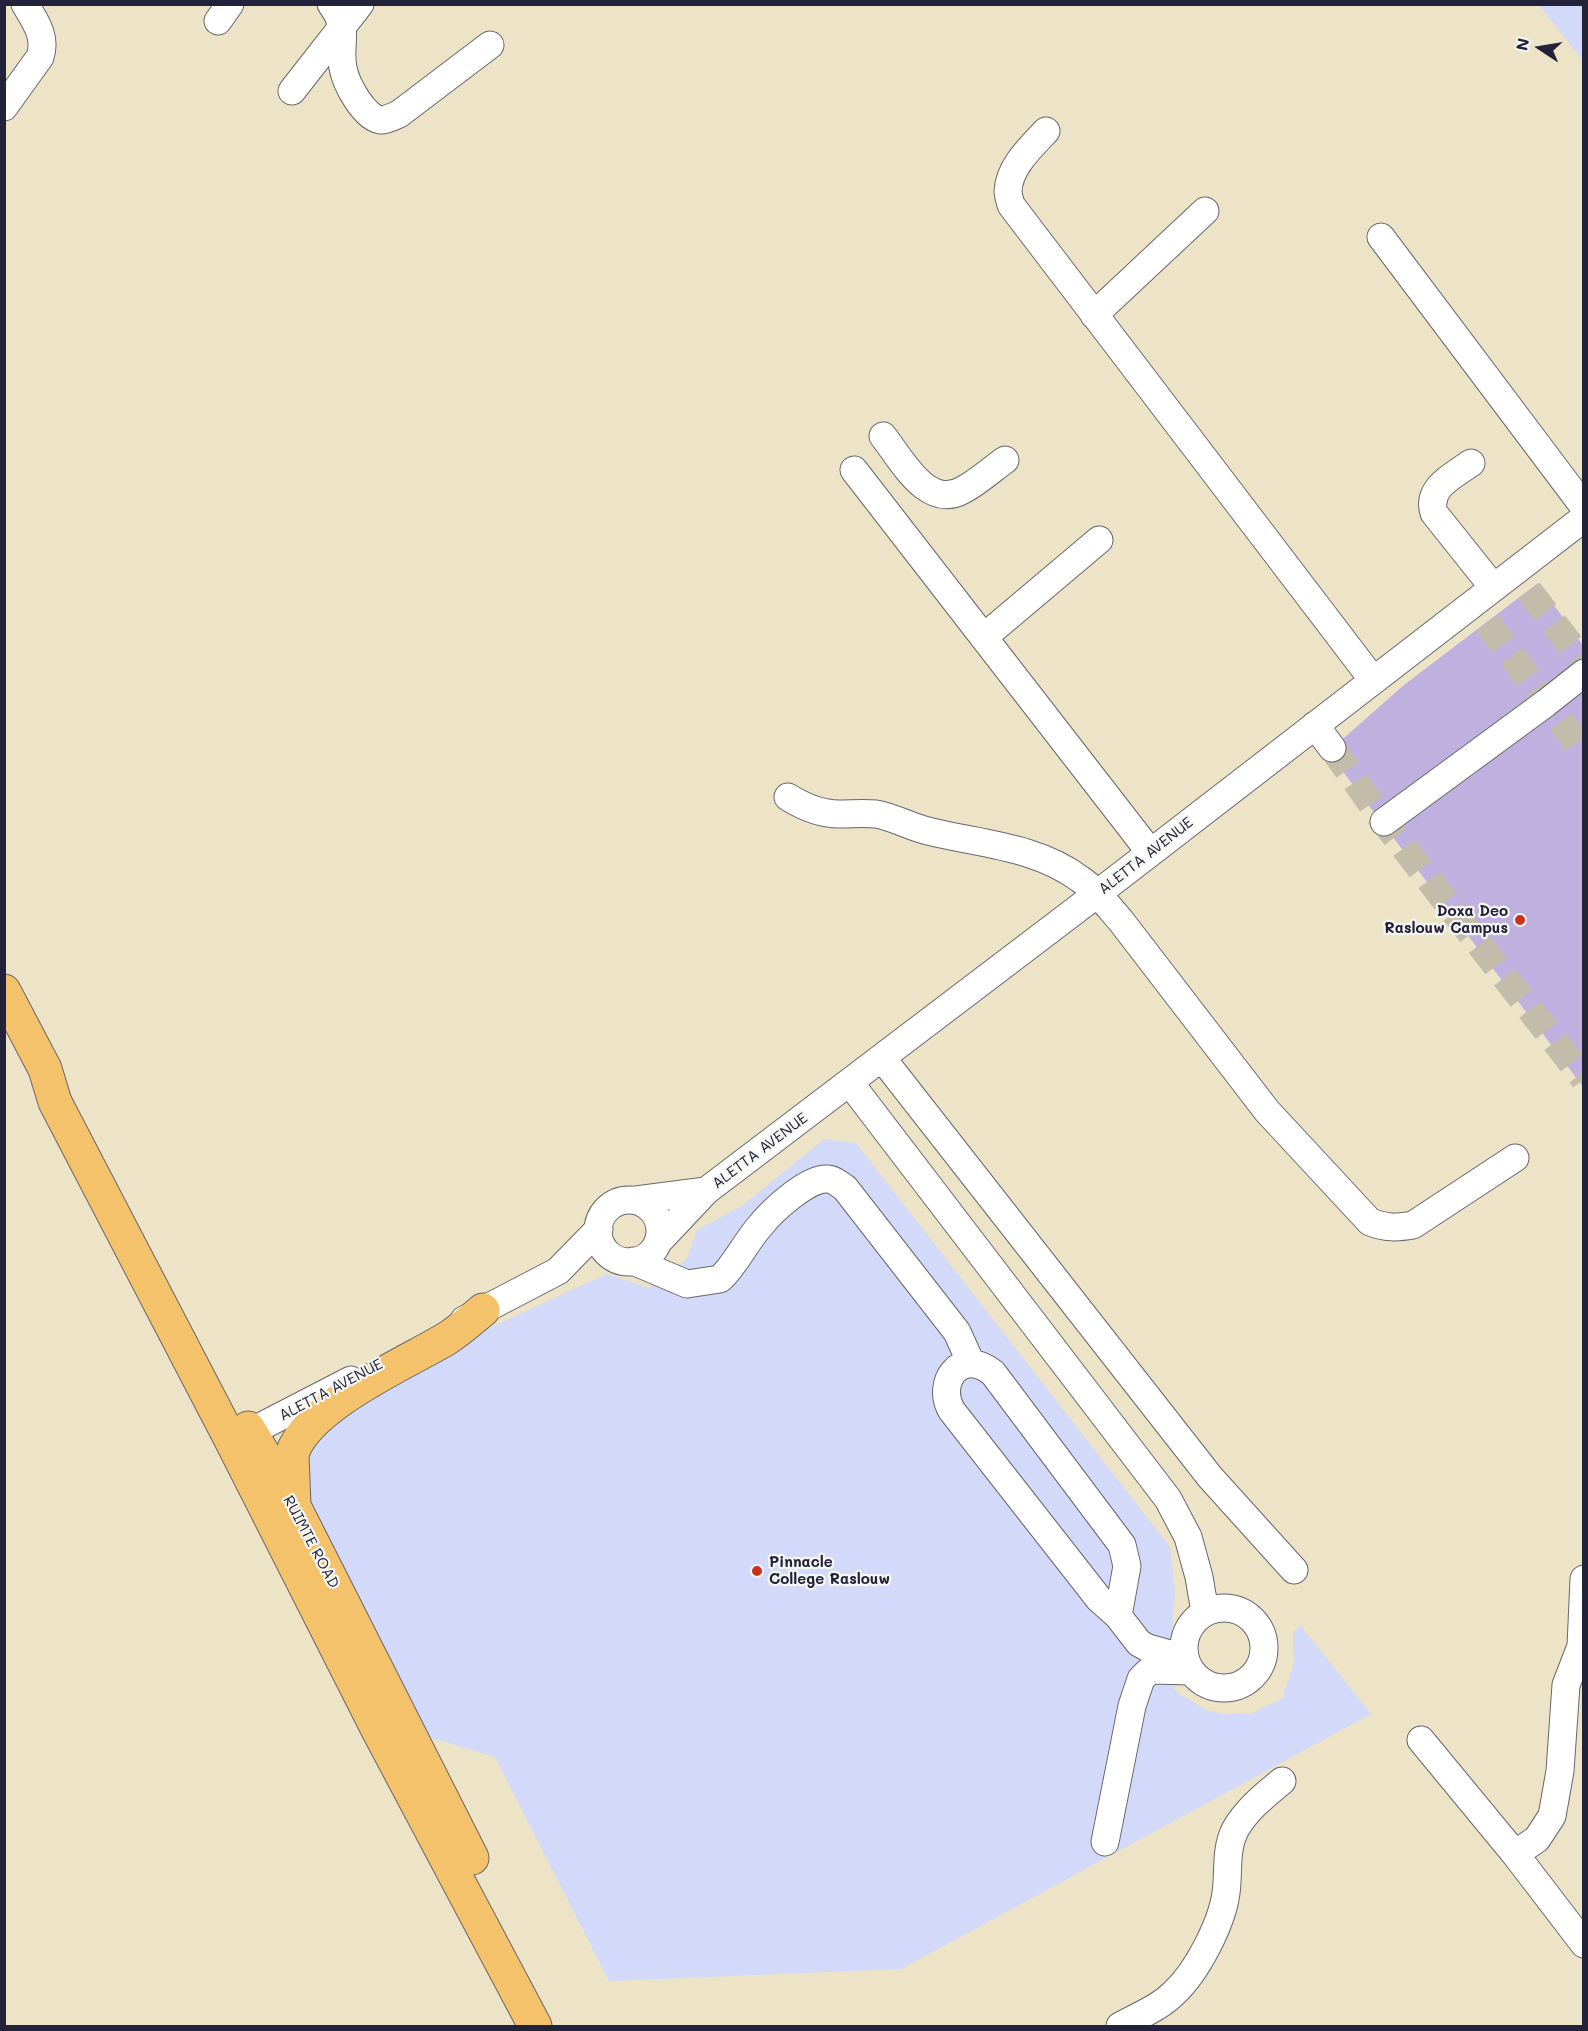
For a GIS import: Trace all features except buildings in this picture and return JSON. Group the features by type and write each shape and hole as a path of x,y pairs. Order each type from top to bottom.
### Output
{"main road":[{"name":"RUIMTE ROAD","path":"8,998 45,1070 55,1102 241,1437 378,1730 535,2026"},
{"path":"294,1506 292,1454 310,1425 341,1400 374,1379 448,1338 483,1310"},
{"name":"RUIMTE ROAD","path":"241,1437 294,1506 556,2026"}],"street":[{"path":"4,107 43,50 42,35 25,4"},
{"path":"331,4 342,28 343,68 347,79 354,94 370,115 379,120 399,114 490,45"},
{"path":"292,91 360,4"},
{"path":"1046,131 1022,157 1013,174 1008,191 1011,205 1373,680"},
{"path":"1094,315 1205,212"},
{"path":"1381,237 1584,507"},
{"path":"883,436 923,487 937,495 950,496 963,490 1005,460"},
{"path":"1471,463 1435,492 1431,504 1434,513 1512,583"},
{"path":"854,470 1150,852"},
{"path":"884,509 917,479"},
{"name":"ALETTA AVENUE","path":"658,1242 706,1191 1097,894 1373,680 1479,614 1584,518"},
{"path":"984,638 1099,540"},
{"path":"1384,822 1584,673"},
{"path":"1315,725 1332,748"},
{"path":"788,797 818,812 876,814 925,831 1015,849 1062,867 1081,879 1097,894 1267,1111 1370,1222 1395,1228 1413,1225 1515,1158"},
{"path":"882,1058 1210,1477 1294,1570"},
{"path":"850,1083 1168,1499 1188,1537 1199,1577 1205,1612"},
{"path":"628,1261 644,1258 652,1251 658,1242 659,1221 646,1204 636,1200 615,1203 601,1219 600,1240 605,1250 613,1257 687,1284 720,1279 760,1225 797,1191 812,1182 833,1180 845,1188 957,1332 971,1363"},
{"name":"ALETTA AVENUE","path":"636,1200 706,1191"},
{"name":"ALETTA AVENUE","path":"241,1437 558,1271 599,1229"},
{"name":"ALETTA AVENUE","path":"558,1271 628,1261"},
{"path":"1118,1616 1127,1566 1122,1545 993,1373 984,1366 971,1363 959,1366 950,1377 946,1395 948,1404 1099,1599 1118,1616 1139,1643 1187,1664"},
{"path":"1515,1854 1537,1839 1549,1823 1572,1771 1566,1685 1582,1646 1584,1580"},
{"path":"1218,1608 1230,1608 1243,1612 1260,1632 1264,1644 1263,1658 1258,1670 1249,1680 1238,1686 1225,1689 1211,1687 1199,1681 1187,1664 1183,1645 1187,1632 1194,1620 1205,1612 1218,1608"},
{"path":"1132,1706 1133,1670 1139,1643"},
{"path":"1105,1842 1132,1706 1141,1679 1149,1671 1187,1664"},
{"path":"1421,1740 1515,1854 1584,1944"},
{"path":"1120,2026 1157,2006 1175,1992 1196,1966 1220,1919 1226,1894 1229,1845 1236,1829 1245,1815 1282,1780"}],"shaded area":[{"path":"1539,5 1583,5 1583,61"},
{"name":"Pinnacle College Raslouw","path":"824,1139 856,1143 1170,1547 1175,1594 1168,1680 1178,1693 1206,1710 1226,1714 1252,1713 1282,1699 1294,1663 1293,1632 1301,1626 1371,1714 901,1969 609,1981 495,1757 425,1736 288,1461 315,1409 606,1274 649,1288 687,1259 697,1230 743,1205"}],"tunnel":[{"path":"1529,591 1584,662"},
{"path":"1487,623 1584,752"},
{"path":"1332,748 1384,822 1584,1079"}],"place":[{"name":"Doxa Deo Raslouw Campus","path":"1520,920"},
{"name":"Pinnacle College Raslouw","path":"757,1571"}]}
